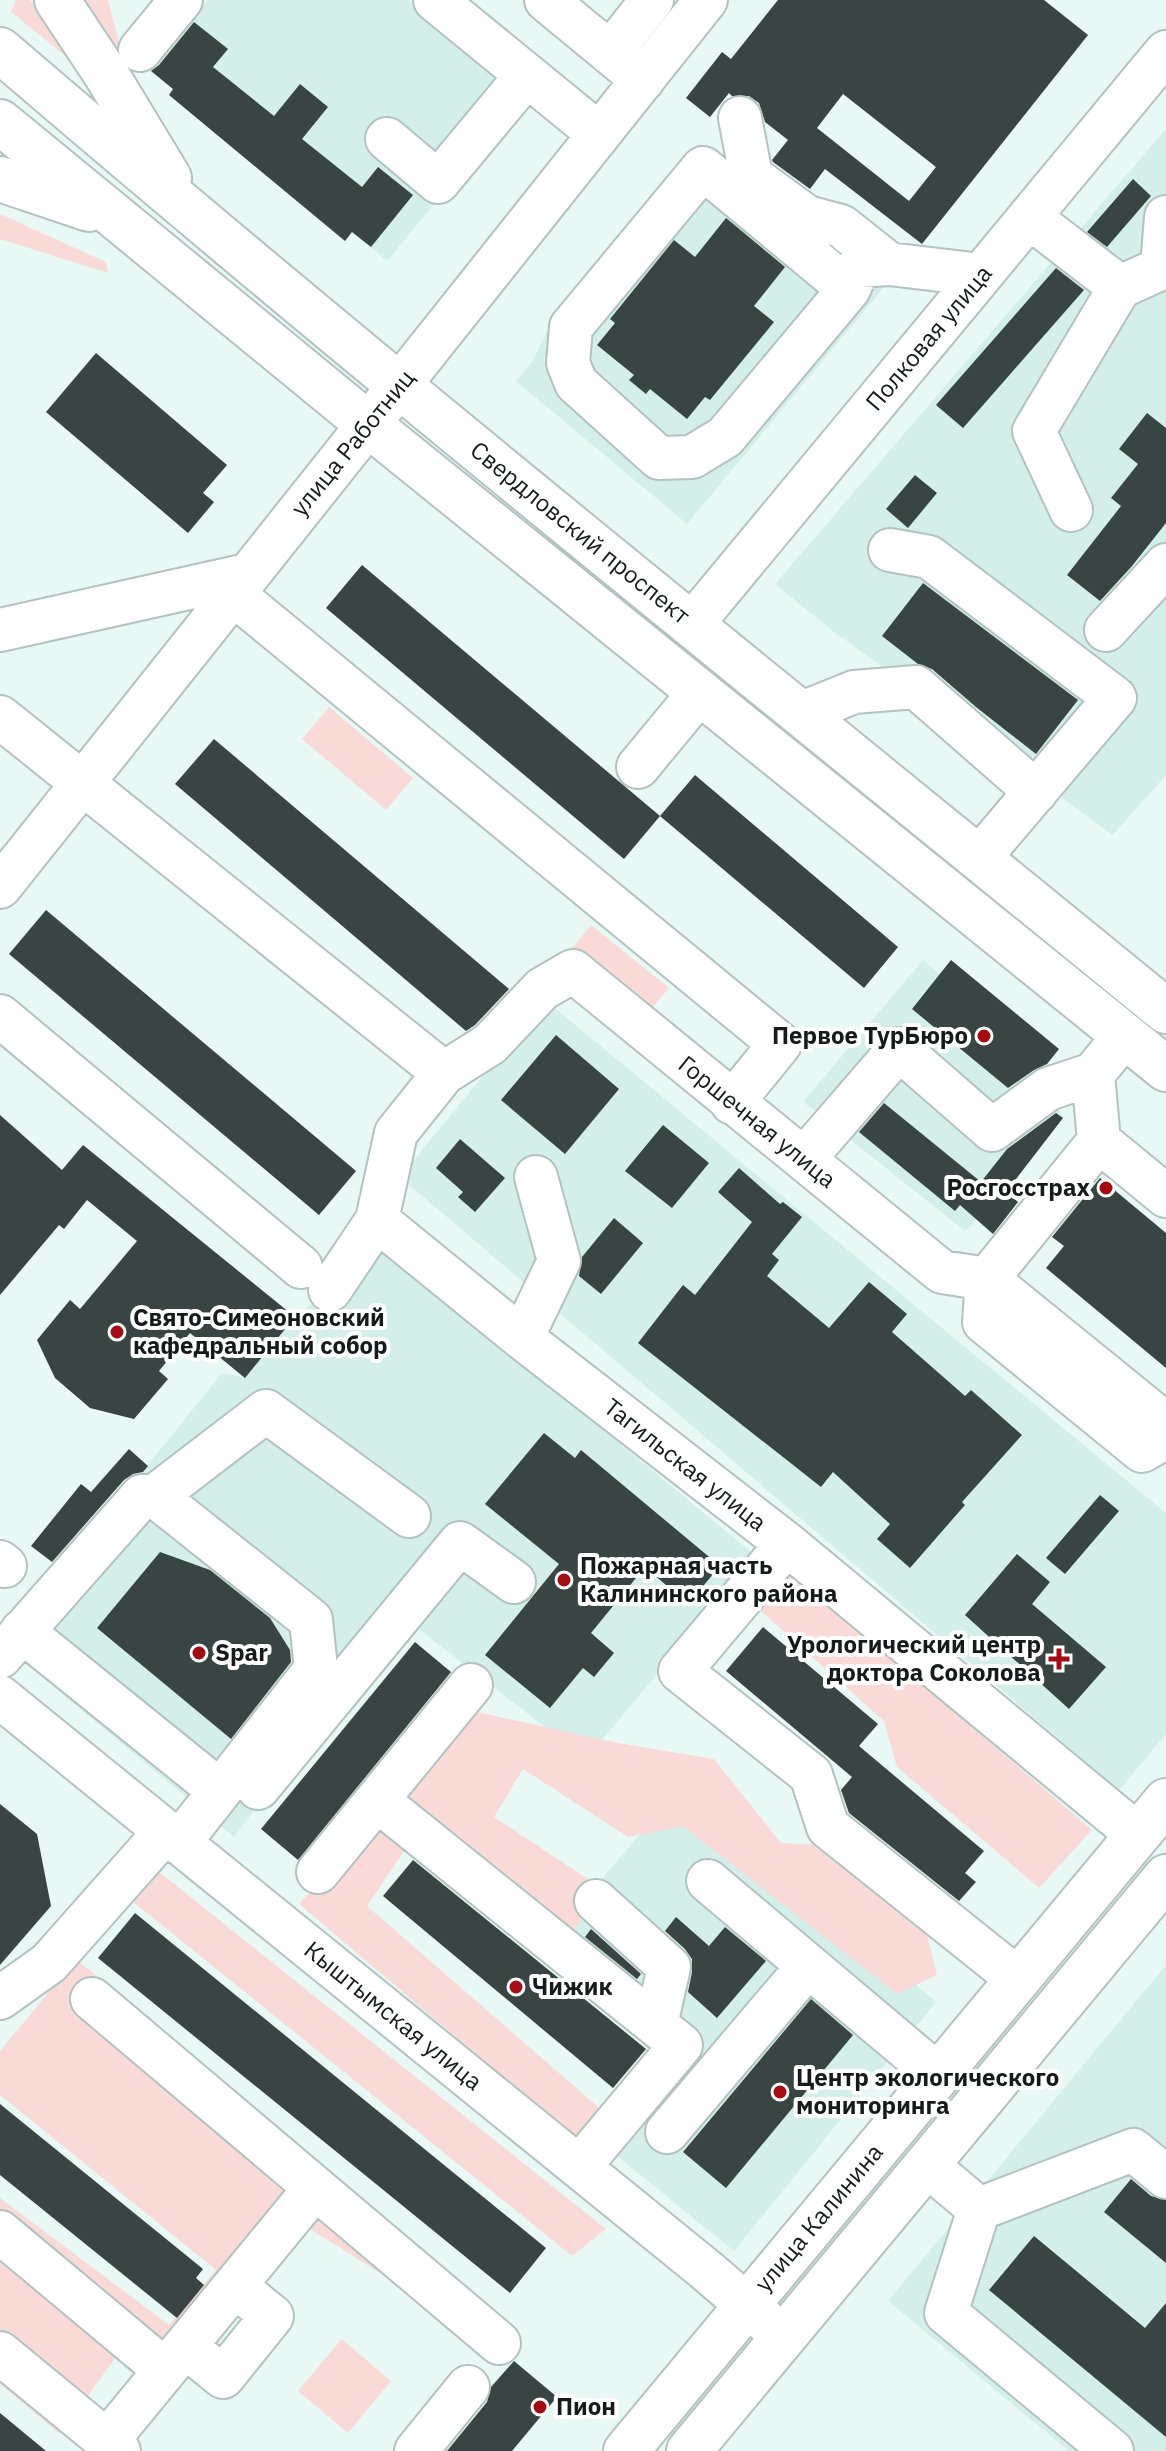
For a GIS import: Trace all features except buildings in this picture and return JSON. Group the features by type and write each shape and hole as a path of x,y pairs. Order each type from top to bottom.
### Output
{"main road":[{"path":"57,0 106,74 188,211"},
{"name":"Свердловский проспект","path":"0,50 400,387 1166,1011"},
{"name":"Свердловский проспект","path":"0,122 369,425 1166,1069"},
{"path":"0,179 119,221"},
{"name":"улица Калинина","path":"626,2451 1166,1801"},
{"name":"улица Калинина","path":"689,2451 927,2165 1160,1896"}],"street":[{"path":"140,50 181,0"},
{"path":"435,0 599,134"},
{"path":"546,0 643,80"},
{"path":"610,53 652,0"},
{"name":"улица Работниц","path":"7,863 83,782 706,0"},
{"name":"Полковая улица","path":"692,624 1166,52"},
{"path":"387,139 438,182 527,75"},
{"path":"740,118 751,176 807,217 841,226 889,264"},
{"path":"849,289 703,168 571,327 568,363 576,383 659,458 692,457 725,437 849,289 859,266 889,264 981,275"},
{"path":"1029,217 1120,287"},
{"path":"1071,510 1034,431 1120,287 1164,268 1166,217"},
{"path":"890,550 929,557 1115,698 979,858"},
{"path":"1106,630 1166,565"},
{"path":"0,630 240,584 780,1044 732,1103"},
{"path":"802,713 854,692 916,687 1036,792"},
{"path":"638,767 700,692"},
{"path":"0,717 444,1073 396,1133 377,1220 315,1279 0,1016"},
{"name":"Горшечная улица","path":"444,1073 490,1044 542,989 573,971 942,1272 987,1279"},
{"path":"804,1159 899,1049 992,1130 1048,1089 1093,1074 1125,1035"},
{"path":"1093,1074 1099,1141 987,1279 1157,1417 1166,1435"},
{"path":"1099,1141 1166,1196"},
{"path":"522,1338 559,1261 536,1177"},
{"name":"Тагильская улица","path":"377,1220 522,1338 787,1544 1138,1835"},
{"path":"220,1791 11,1644 142,1496 155,1496 266,1411 409,1516"},
{"path":"155,1496 311,1620 316,1669 181,1845"},
{"path":"0,1998 49,1963 181,1845 460,1543 514,1582"},
{"path":"787,1544 680,1671 811,1775 828,1827 1018,1979"},
{"path":"318,1872 471,1685"},
{"name":"Кыштымская улица","path":"0,1697 784,2337"},
{"path":"377,1800 681,2045 579,2167"},
{"path":"708,1881 938,2075"},
{"path":"596,1901 669,1967 656,2025"},
{"path":"667,2132 808,1966"},
{"path":"92,1999 499,2343"},
{"path":"979,2209 1133,2150 1166,2177"},
{"path":"927,2165 979,2209"},
{"path":"0,2353 113,2446 175,2358 315,2188"},
{"path":"979,2209 946,2313 1112,2451"},
{"path":"0,2232 175,2358"},
{"path":"416,2451 468,2387"}],"shaded area":[{"path":"16,0 30,0 78,66 11,12"},
{"path":"79,0 108,0 127,73"},
{"path":"208,0 409,0 524,95 387,261 352,232 345,241 169,95 173,89 151,70"},
{"path":"1166,129 1166,775 1113,835 833,631 775,584"},
{"path":"699,143 836,253 846,255 885,286 687,524 516,381 532,362 552,321"},
{"path":"0,214 106,262 108,273 0,239"},
{"path":"329,707 413,778 386,810 302,739"},
{"path":"591,925 669,988 649,1012 572,948"},
{"path":"923,960 1052,1067 1049,1089 1063,1118 1002,1197 965,1231 803,1102"},
{"path":"545,1000 1166,1513 1166,1734 1119,1790 400,1177"},
{"path":"370,1238 756,1556 586,1759 403,1617 234,1837 0,1642 61,1573 222,1373 246,1377 295,1317 316,1300"},
{"path":"790,1572 1092,1830 1039,1888 897,1767 884,1721 756,1607"},
{"path":"473,1711 618,1743 714,1759 781,1843 818,1845 924,1923 937,1975 897,1994 683,1826 628,1837 523,1769 494,1817 600,1887 561,1953 406,1848 367,1906 605,2113 576,2139 299,1904"},
{"path":"682,1785 936,2002 734,2251 617,2156 703,2051 559,1929"},
{"path":"158,1871 606,2229 572,2256 132,1901"},
{"path":"76,1959 416,2244 391,2280 277,2208 165,2351 135,2331 60,2434 0,2384 0,2198 169,2325 216,2270 0,2095 0,2051"},
{"path":"1166,1965 1166,2451 1069,2451 888,2301"},
{"path":"342,2339 391,2381 348,2433 298,2391"}],"place":[{"name":"Первое ТурБюро","path":"984,1036"},
{"name":"Росгосстрах","path":"1106,1188"},
{"name":"Свято-Симеоновский кафедральный собор","path":"117,1332"},
{"name":"Пожарная часть Калининского района","path":"564,1580"},
{"name":"Spar","path":"199,1653"},
{"name":"Урологический центр доктора Соколова","path":"1059,1659"},
{"name":"Чижик","path":"516,1987"},
{"name":"Центр экологического мониторинга","path":"780,2092"},
{"name":"Пион","path":"540,2407"}]}
